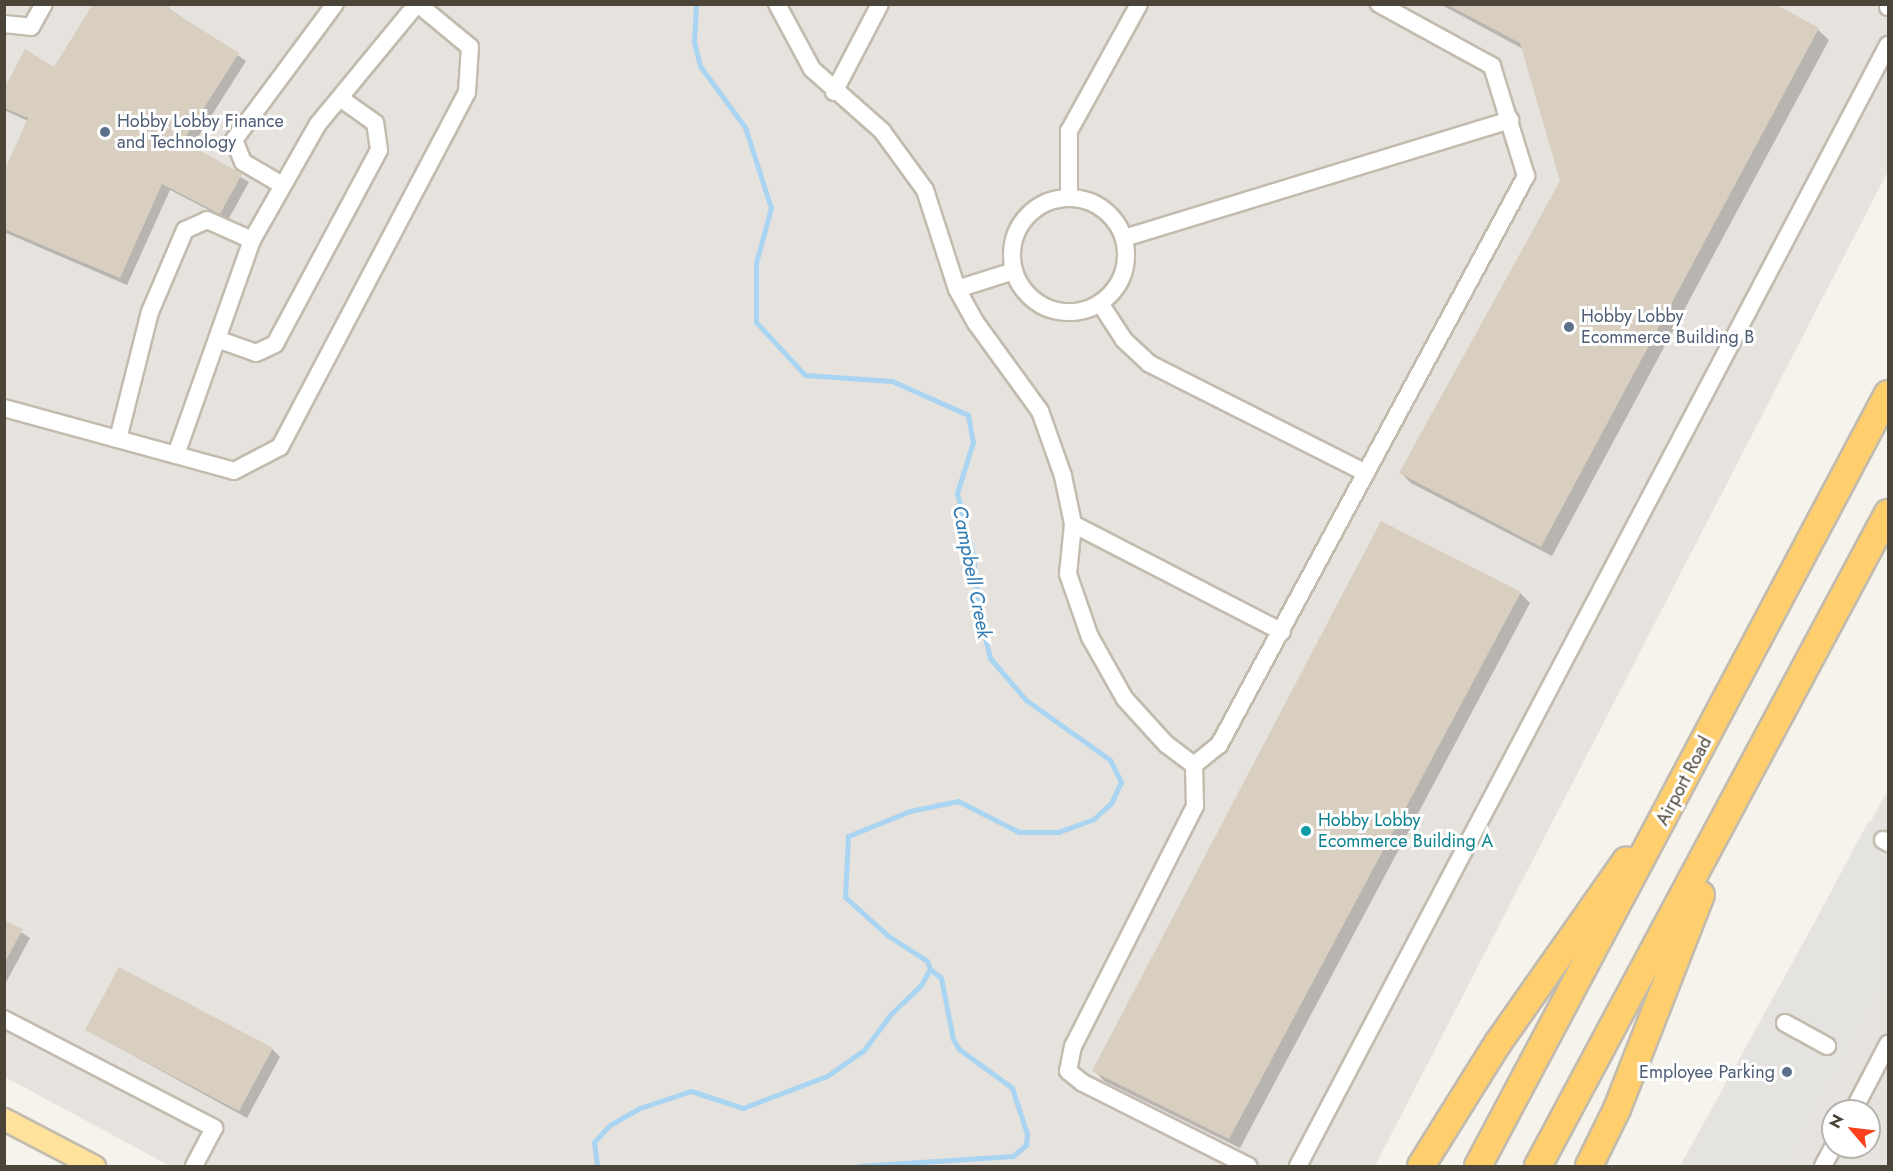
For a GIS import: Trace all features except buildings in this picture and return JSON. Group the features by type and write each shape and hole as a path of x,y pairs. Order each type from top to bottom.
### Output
{"highway":[{"name":"Airport Road","path":"1478,1167 1888,394"},
{"path":"1538,1167 1744,786 1888,513"},
{"path":"1420,1167 1498,1043 1689,771"},
{"path":"1589,1167 1617,1109 1744,786"}],"main road":[{"path":"4,1119 94,1167"}],"lane":[{"path":"4,24 31,27 44,4"},
{"path":"282,185 243,162 234,140 335,4"},
{"path":"4,408 234,471 280,447 467,92 470,47 417,4 318,124 252,240 176,455"},
{"path":"777,4 812,69 834,92 882,131 924,190 957,288 976,323 1040,411 1063,476 1073,524 1068,574 1090,637 1125,699 1166,744 1194,765"},
{"path":"834,92 880,4"},
{"path":"1069,196 1070,131 1139,4"},
{"path":"1194,765 1219,745 1526,176 1492,66 1379,4"},
{"path":"1298,1167 1888,45"},
{"path":"217,339 256,353 275,345 379,150 375,123 340,98"},
{"path":"1124,238 1510,120"},
{"path":"1069,196 1105,210 1124,238 1127,253 1123,275 1112,294 1100,303 1071,312 1042,306 1029,296 1014,270 1014,243 1025,218 1039,206 1069,196"},
{"path":"118,439 150,312 185,230 207,220 252,240"},
{"path":"957,288 1014,270"},
{"path":"1100,303 1124,340 1150,364 1366,473"},
{"path":"1073,524 1282,632"},
{"path":"1194,765 1195,806 1074,1046 1068,1071 1083,1083 1248,1167"},
{"path":"4,1019 214,1128 194,1167"},
{"path":"1785,1023 1827,1046"},
{"path":"1859,1099 1888,1044"}],"shaded area":[{"path":"4,5 1888,5 1888,171 1375,1166 170,1166 5,1077"},
{"name":"Employee Parking","path":"1888,790 1888,1166 1680,1166"},
{"name":"Employee Parking","path":"1868,822 1888,832 1888,977 1823,1099 1821,1099 1821,1104 1788,1166 1685,1166"}],"waterway":[{"name":"Campbell Creek","path":"696,4 694,42 700,66 745,127 771,208 756,263 756,322 805,375 892,381 968,415 973,442 957,493 973,556 979,613 990,658 1026,700 1110,760 1121,782 1111,803 1094,819 1059,832 1019,832 958,801 910,811 848,836 845,897 887,935 927,961 930,969 941,978 953,1039 959,1049 1012,1088 1027,1134 1026,1145 1013,1156 858,1166"},
{"path":"597,1166 594,1142 610,1125 640,1108 691,1091 743,1108 827,1076 864,1050 890,1015 921,985 930,969"}],"place":[{"name":"Hobby Lobby Finance and Technology","path":"105,132"},
{"name":"Hobby Lobby Ecommerce Building B","path":"1569,327"},
{"name":"Hobby Lobby Ecommerce Building A","path":"1306,831"},
{"name":"Employee Parking","path":"1787,1072"}]}
